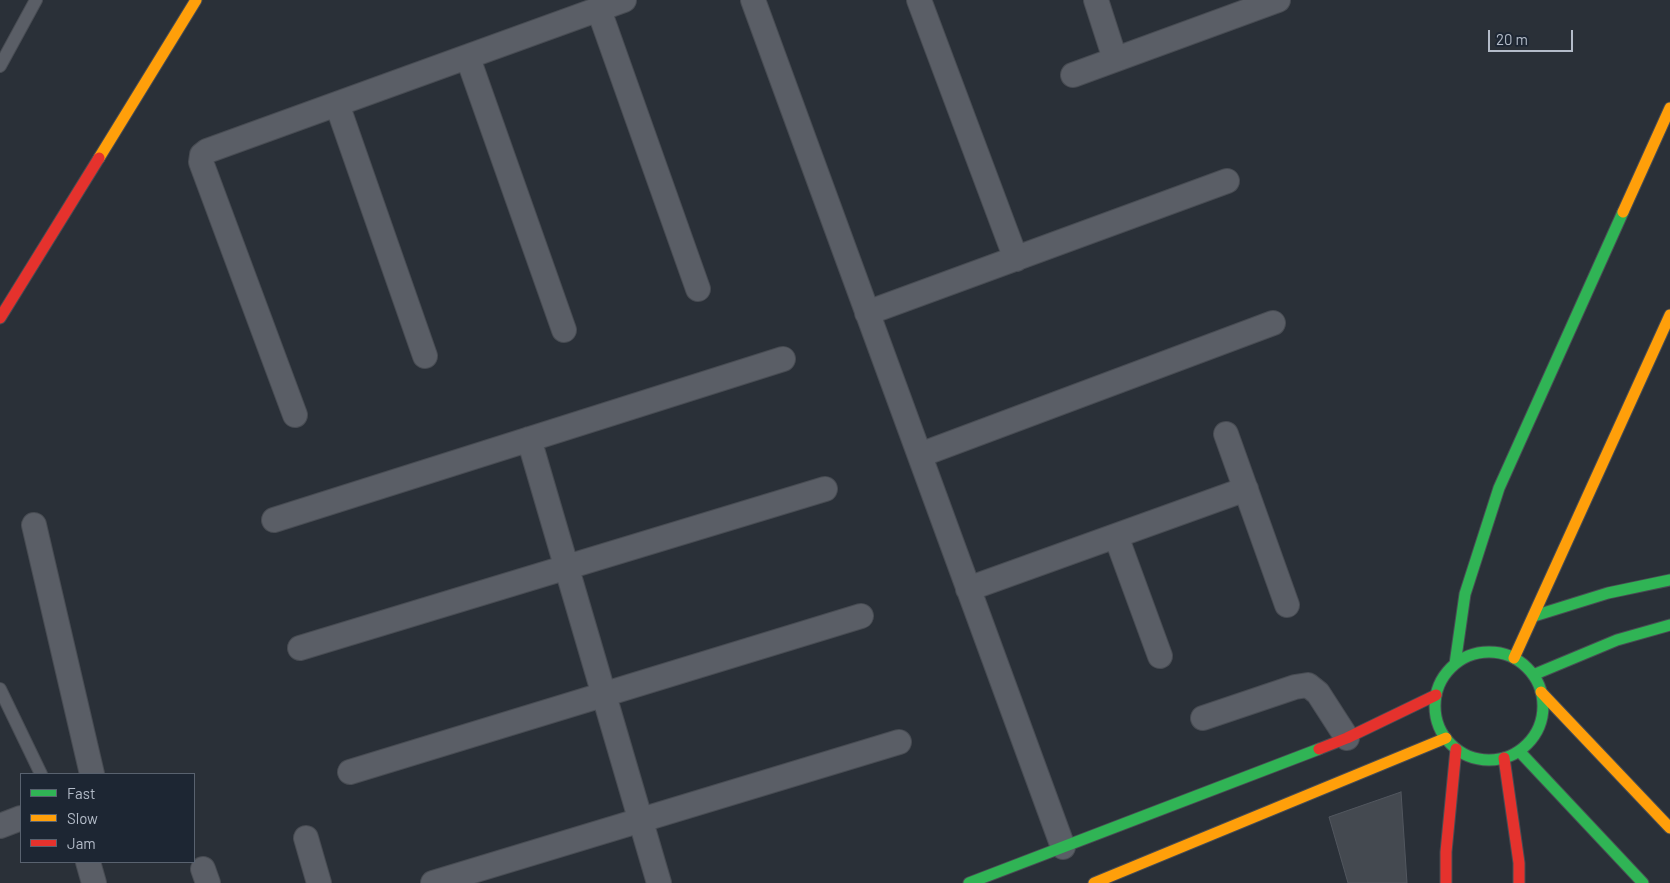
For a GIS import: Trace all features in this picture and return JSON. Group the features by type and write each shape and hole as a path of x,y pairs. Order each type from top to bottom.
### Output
{"main road":[{"path":"0,318 196,0"},
{"path":"1455,664 1465,594 1499,488 1670,108"},
{"path":"1514,658 1670,315"},
{"path":"1534,616 1608,593 1670,580"},
{"path":"1533,675 1617,640 1670,625"},
{"path":"1541,692 1543,709 1540,725 1531,740 1519,751 1504,758 1492,760 1479,759 1456,749 1446,738 1439,725 1435,710 1436,695 1443,678 1455,664 1468,656 1484,652 1500,653 1514,658 1533,675 1541,692 1670,828"},
{"path":"969,883 1347,738 1436,695"},
{"path":"1094,883 1446,738"},
{"path":"1446,883 1446,852 1456,749"},
{"path":"1519,751 1642,883"},
{"path":"1504,758 1519,864 1519,883"}],"street":[{"path":"295,415 201,162 202,155 207,151 624,0"},
{"path":"753,0 1063,847"},
{"path":"919,0 1016,259"},
{"path":"1096,0 1115,59"},
{"path":"1072,75 1246,6 1278,0"},
{"path":"599,10 698,289"},
{"path":"468,58 564,330"},
{"path":"337,104 425,356"},
{"path":"867,313 1227,181"},
{"path":"920,455 1273,323"},
{"path":"274,520 783,359"},
{"path":"1226,434 1287,605"},
{"path":"530,440 659,883"},
{"path":"300,648 825,489"},
{"path":"968,589 1246,489"},
{"path":"34,526 92,773"},
{"path":"1116,536 1160,656"},
{"path":"350,772 861,616"},
{"path":"1203,718 1295,687 1308,686 1318,692 1347,738"},
{"path":"434,883 899,742"},
{"path":"0,826 20,818"},
{"path":"306,838 319,883"},
{"path":"88,863 94,883"}],"lane":[{"path":"0,66 36,0"},
{"path":"0,689 41,773"}],"building":[{"path":"1401,792 1407,883 1348,883 1329,817"}],"traffic: fast":[{"path":"1455,664 1465,594 1499,488 1623,212"},
{"path":"1534,616 1608,593 1670,580"},
{"path":"1533,675 1617,640 1670,625"},
{"path":"1489,652 1510,656 1527,668 1539,685 1543,706 1539,727 1527,744 1510,756 1489,760 1468,756 1451,744 1439,727 1435,706 1439,685 1451,668 1468,656 1489,652"},
{"path":"969,883 1319,749"},
{"path":"1519,751 1643,883"}],"traffic: slow":[{"path":"99,158 196,0"},
{"path":"1623,212 1670,108"},
{"path":"1514,658 1670,315"},
{"path":"1541,692 1670,828"},
{"path":"1094,883 1446,738"}],"traffic: jam":[{"path":"0,318 99,158"},
{"path":"1319,749 1347,738 1436,695"},
{"path":"1446,883 1446,852 1456,749"},
{"path":"1504,758 1519,863 1519,883"}]}
